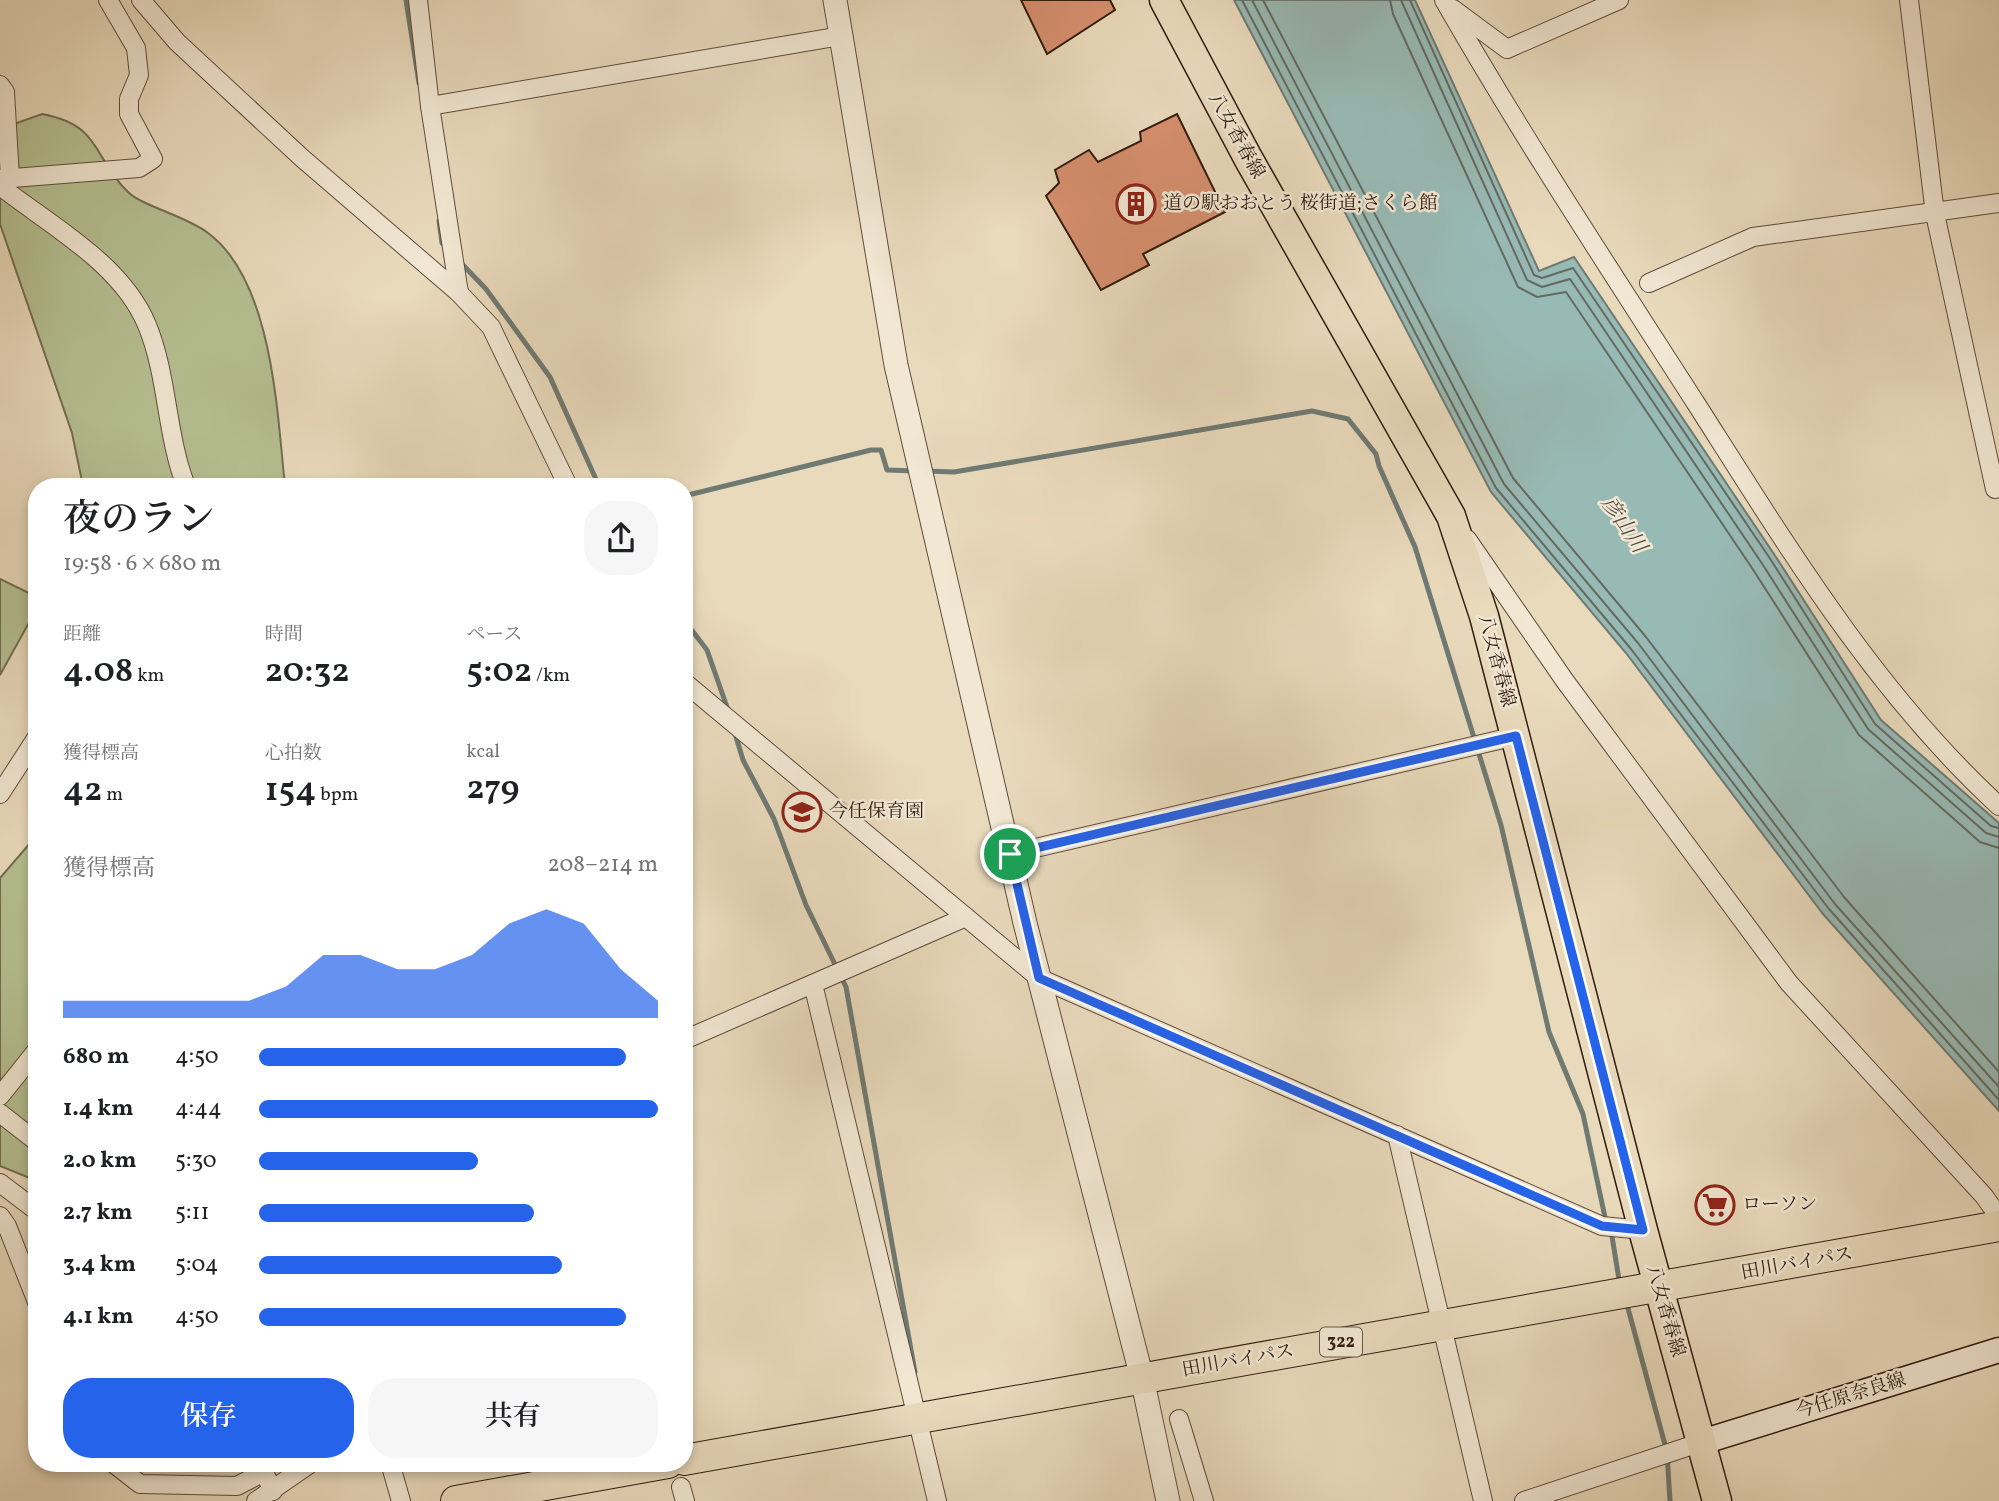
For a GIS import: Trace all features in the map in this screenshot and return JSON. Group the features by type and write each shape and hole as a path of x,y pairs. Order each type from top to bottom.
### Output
{"highway":[{"name":"田川バイパス","path":"456,1501 679,1478 916,1418 1443,1324 1658,1289 1999,1226"}],"main road":[{"name":"八女香春線","path":"1164,0 1248,158 1451,516 1484,617 1658,1289 1717,1501"},
{"name":"今任原奈良線","path":"1702,1442 1999,1350"}],"street":[{"path":"3,181 139,168 153,159 129,114 129,99 139,75 136,48 108,0"},
{"path":"141,0 177,41 302,158 459,293 491,327 564,478"},
{"path":"418,0 430,106 459,293"},
{"path":"835,0 896,365 1039,978 1142,1378 1168,1501"},
{"path":"1446,2 1507,49 1619,0"},
{"path":"1909,0 1935,214 1995,489 1999,488"},
{"path":"1446,2 1555,185 1764,510 1871,667 1936,744 1999,806"},
{"path":"430,106 841,36"},
{"path":"0,85 5,92 3,181"},
{"path":"3,181 107,268 131,295 150,335 177,463 183,478"},
{"path":"1649,283 1753,237 1935,214 1999,203"},
{"path":"1451,516 1566,681 1789,984 1984,1196 1999,1217"},
{"path":"693,690 1039,978 1602,1226 1643,1230"},
{"path":"1010,854 1516,736"},
{"path":"0,794 28,751"},
{"path":"693,1036 966,917"},
{"path":"813,984 937,1501"},
{"path":"0,1096 28,1062"},
{"path":"0,1113 28,1135"},
{"path":"1397,1135 1483,1501"},
{"path":"0,1182 28,1204"},
{"path":"0,1216 7,1226 28,1279"},
{"path":"1179,1419 1204,1501"},
{"path":"1524,1501 1702,1442"},
{"path":"125,1472 140,1484 237,1486 256,1472"},
{"path":"263,1472 273,1490"},
{"path":"257,1501 298,1472"},
{"path":"393,1472 401,1501"}],"green space":[{"path":"42,114 76,126 94,144 116,179 128,192 143,202 199,227 230,255 246,283 259,315 268,350 284,478 81,478 72,433 0,224 0,129"},
{"path":"0,579 28,593 28,624 0,675"},
{"path":"28,845 28,1177 0,1166 0,878"}],"water":[{"name":"彦山川","path":"1234,0 1415,0 1539,271 1574,257 1774,554 1881,720 1999,823 1999,1111 1823,914 1626,653 1491,492"}],"building":[{"path":"1021,0 1110,0 1115,10 1047,54"},
{"name":"道の駅おおとう 桜街道;さくら館","path":"1177,114 1225,212 1143,254 1149,265 1101,290 1046,196 1059,183 1055,170 1089,150 1098,162 1141,141 1140,132"}],"waterway":[{"path":"406,0 419,83"},
{"path":"439,221 442,243 447,248"},
{"path":"461,263 486,289 550,377 595,478"},
{"path":"925,471 954,472 1312,411 1348,419 1376,454 1415,547 1501,825 1549,1032 1583,1114 1606,1222"},
{"path":"693,494 871,450 881,450 887,470 915,471"},
{"path":"693,632 707,650 728,710"},
{"path":"734,730 743,760 774,819 806,905 846,987 915,1372"},
{"path":"1611,1230 1620,1286"},
{"path":"1626,1301 1667,1452 1670,1501"}],"place":[{"name":"道の駅おおとう 桜街道;さくら館","path":"1136,204"},
{"name":"今任保育園","path":"802,812"},
{"name":"ローソン","path":"1715,1205"}],"route":[{"path":"1516,736 1643,1230 1602,1226 1039,978 1010,854 1516,736"}]}
